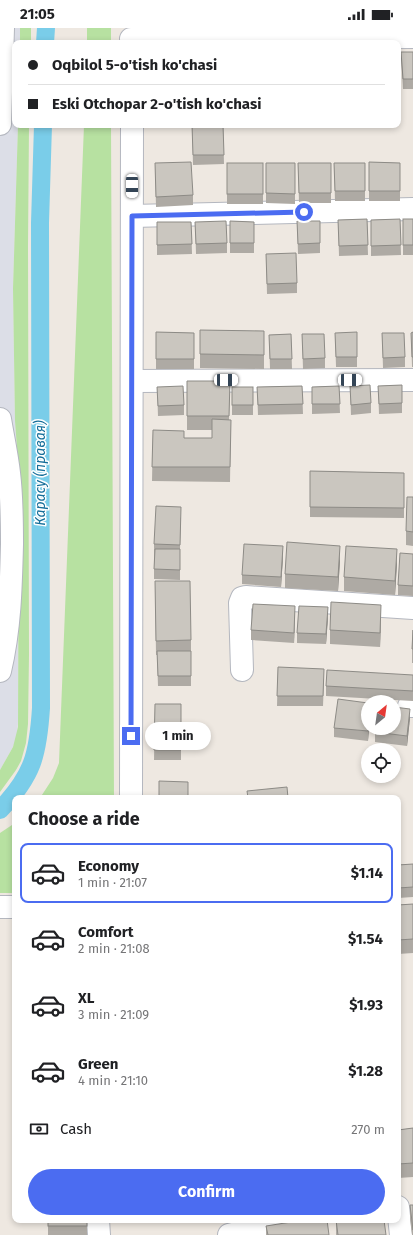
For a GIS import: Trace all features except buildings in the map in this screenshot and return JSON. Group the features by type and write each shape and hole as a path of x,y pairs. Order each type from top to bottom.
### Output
{"street":[{"path":"0,124 3,28"},
{"path":"131,37 413,37"},
{"path":"131,795 132,128"},
{"path":"132,216 413,209"},
{"path":"132,381 413,380"},
{"path":"0,419 11,489 6,577 6,642 0,671"},
{"path":"242,670 240,603 242,598 246,597 413,608"},
{"path":"0,907 12,907"},
{"path":"401,1205 413,1202"},
{"path":"98,1223 99,1235"},
{"path":"229,1235 254,1232 293,1223"},
{"path":"400,1223 401,1235"}],"shaded area":[{"path":"0,28 20,28 20,40 12,40 12,128 18,128 13,289 15,421 19,475 18,722 17,736 13,747 0,770"}],"green space":[{"path":"20,28 31,28 31,40 20,40"},
{"path":"87,28 111,28 111,40 87,40"},
{"path":"18,128 29,128 28,724 26,743 21,761 0,792 0,770 13,747 18,727 19,475 15,421 13,289"},
{"path":"84,128 111,128 114,795 42,795 53,778 59,763"},
{"path":"12,825 12,893 0,893 0,833"}],"waterway":[{"name":"Карасу (правая)","path":"45,40 46,28"},
{"name":"Карасу (правая)","path":"13,795 27,775 32,764 38,739 41,708 40,223 43,128"},
{"name":"Карасу (правая)","path":"0,810 12,796"}],"route":[{"path":"131,736 132,216 304,212"}]}
